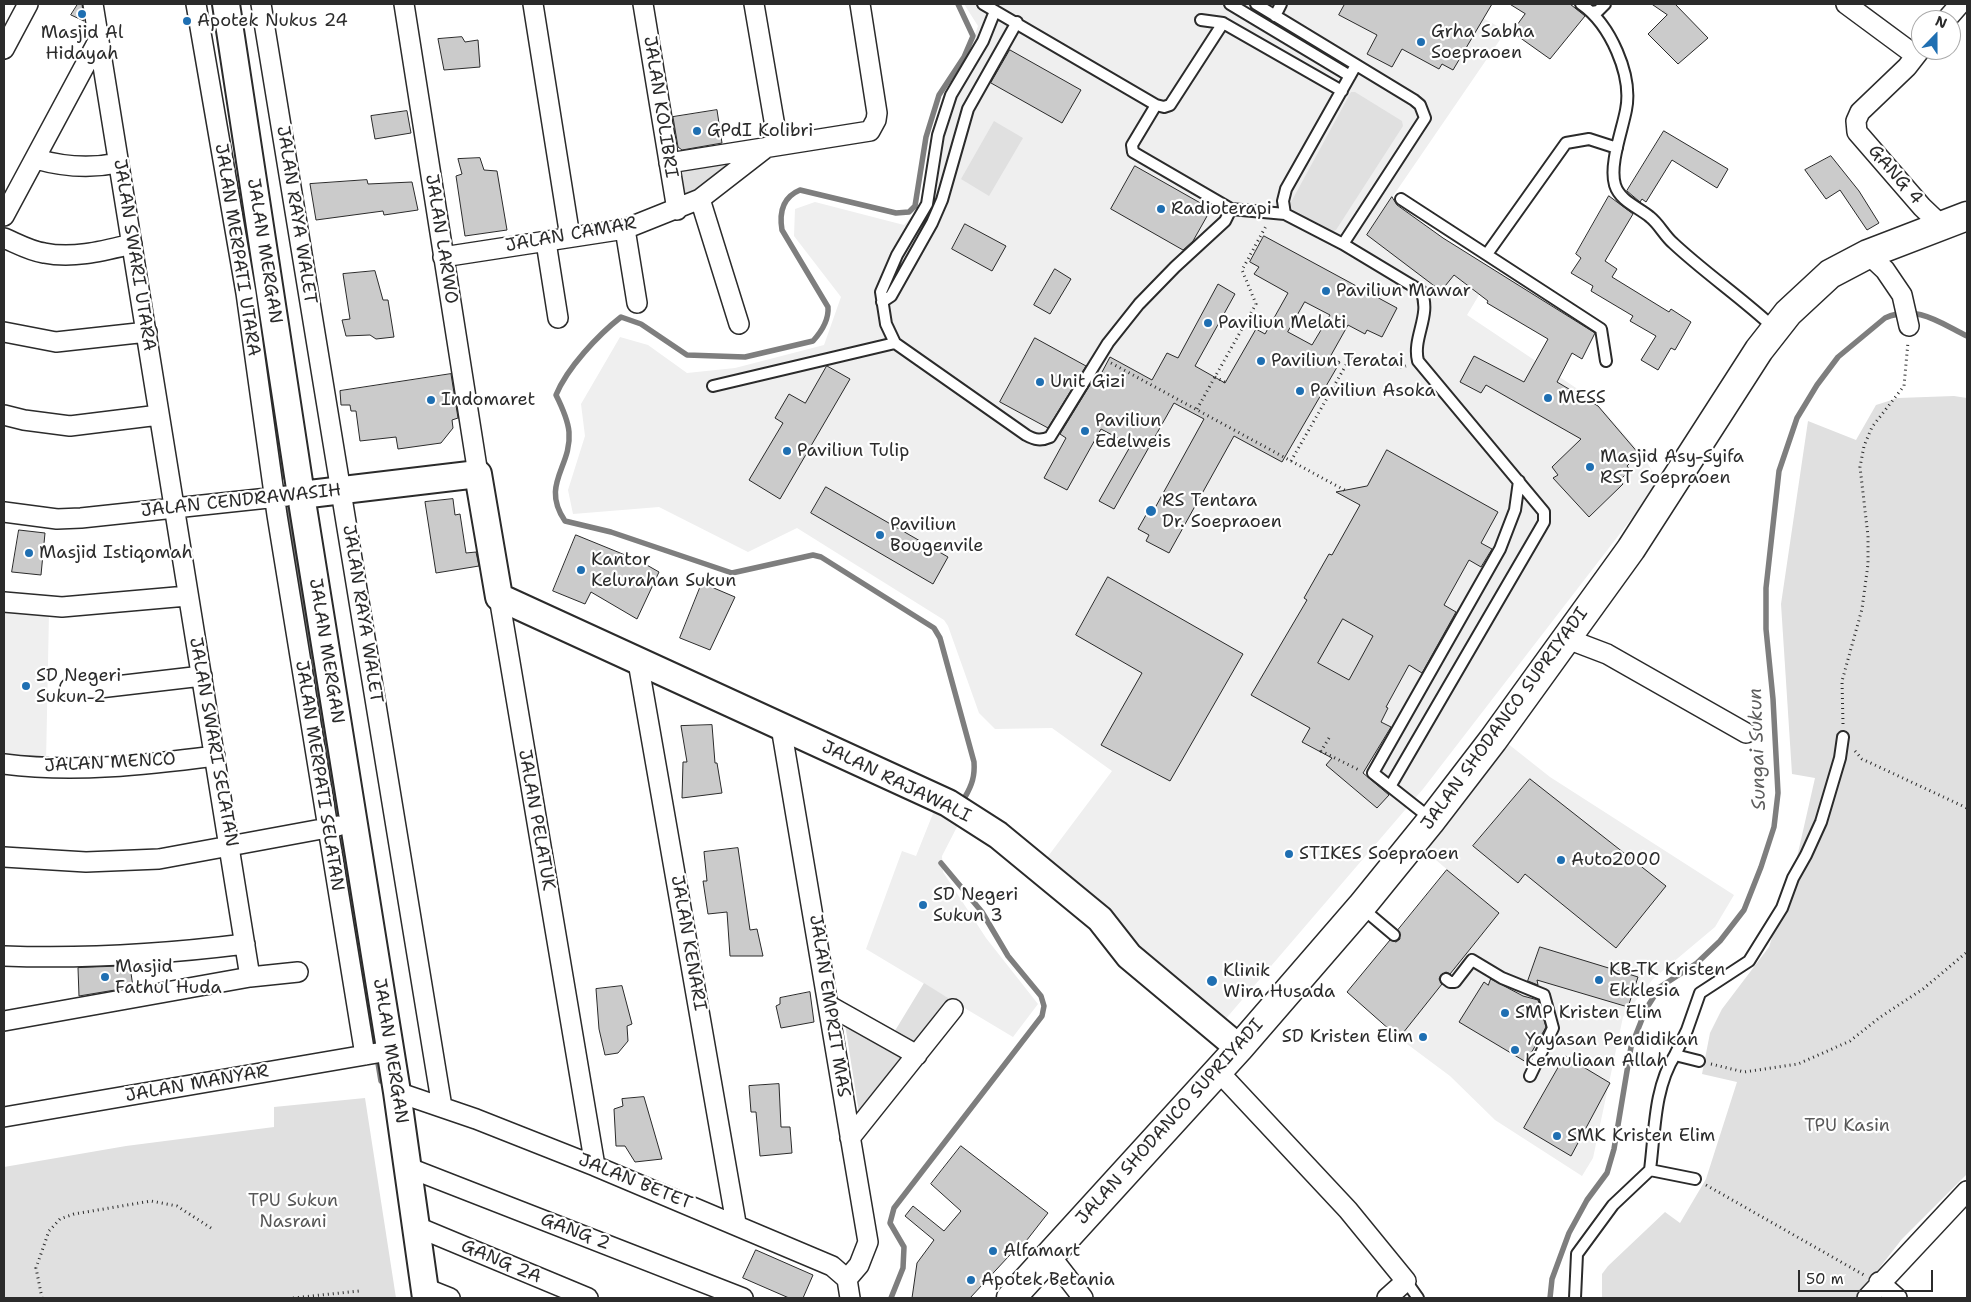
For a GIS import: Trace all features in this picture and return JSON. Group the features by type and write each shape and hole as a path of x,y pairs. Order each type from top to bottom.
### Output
{"main road":[{"name":"JALAN SHODANCO SUPRIYADI","path":"1011,1298 1239,1048 1361,907 1432,819 1493,740 1631,549 1759,350 1775,329 1810,290 1830,274 1868,254 1967,216"}],"street":[{"path":"4,49 28,4"},
{"name":"JALAN SWARI UTARA","path":"93,4 174,507"},
{"name":"JALAN MERPATI UTARA","path":"196,4 246,293 288,496"},
{"name":"JALAN MERGAN","path":"226,4 288,496 354,823 378,1053 397,1092 425,1293"},
{"name":"JALAN RAYA WALET","path":"260,4 442,1107"},
{"name":"JALAN LARWO","path":"404,4 478,474"},
{"path":"533,4 570,237"},
{"name":"JALAN KOLIBRI","path":"643,4 678,210"},
{"path":"754,4 772,145"},
{"path":"669,163 772,145 870,131 874,126 877,113 860,4"},
{"path":"1846,4 1911,47"},
{"path":"4,216 98,41"},
{"name":"GANG 4","path":"1912,60 1860,112 1856,121 1857,132 1922,207 1942,226"},
{"name":"JALAN CAMAR","path":"443,257 625,229 678,210 700,199 772,145"},
{"path":"36,159 61,166 98,167 118,163"},
{"path":"700,199 739,324"},
{"path":"625,229 637,302"},
{"path":"4,238 42,253 60,255 78,255 132,244"},
{"path":"546,242 558,318"},
{"path":"1868,254 1884,270 1902,295 1909,326"},
{"path":"4,332 56,342 147,332"},
{"path":"4,415 24,420 70,426 159,415"},
{"name":"JALAN CENDRAWASIH","path":"4,512 57,519 341,491 478,474"},
{"name":"JALAN PELATUK","path":"478,474 595,1166"},
{"name":"JALAN MERPATI SELATAN","path":"288,496 327,827 378,1053"},
{"name":"JALAN SWARI SELATAN","path":"174,507 187,596 231,846 250,976"},
{"path":"4,602 62,607 187,596"},
{"name":"JALAN RAJAWALI","path":"499,597 948,803 998,835 1100,919 1130,956 1239,1048"},
{"path":"1565,638 1607,654 1746,734"},
{"name":"JALAN KENARI","path":"638,662 736,1224"},
{"path":"70,688 99,688 202,676"},
{"name":"JALAN EMPRIT MAS","path":"781,727 868,1242 859,1265 847,1279"},
{"name":"JALAN MENCO","path":"4,764 64,768 143,765 215,756"},
{"path":"4,857 86,862 159,860 354,823"},
{"path":"4,956 117,956 184,952 245,944"},
{"path":"4,1021 250,976 298,972"},
{"path":"828,1005 917,1055"},
{"path":"850,1138 954,1009"},
{"name":"JALAN MANYAR","path":"4,1117 378,1053"},
{"path":"1218,1071 1348,1210 1406,1282 1387,1298"},
{"name":"JALAN BETET","path":"397,1092 442,1107 595,1166 736,1224 832,1266 847,1279"},
{"name":"GANG 2","path":"407,1167 742,1298"},
{"path":"1867,1298 1879,1282 1967,1191"},
{"name":"GANG 2A","path":"415,1226 588,1298"},
{"path":"1050,1254 1084,1298"},
{"path":"847,1279 850,1298"},
{"path":"1879,1282 1898,1298"},
{"path":"425,1293 450,1298"}],"lane":[{"path":"984,4 1156,105 1164,107 1170,105 1223,23"},
{"path":"1230,4 1350,76"},
{"path":"1256,4 1414,100 1420,105 1425,118 1343,244"},
{"path":"1275,16 1281,4"},
{"path":"1581,4 1592,12 1613,43 1626,77 1628,90 1626,109 1617,148 1614,183 1621,197 1652,218 1671,242 1775,329"},
{"path":"1592,12 1598,11 1606,4"},
{"path":"995,11 983,41 951,95 938,134 927,204 897,255 881,292 886,324 895,343 1034,440 1043,440 1050,437 1100,356 1139,304 1175,267 1225,221 1231,209"},
{"path":"1201,20 1223,23 1342,91"},
{"path":"882,302 890,296 932,222 942,200 968,109 1017,22"},
{"path":"1285,214 1283,195 1356,65"},
{"path":"1156,105 1132,145 1133,152 1231,209 1285,214 1343,244 1421,291 1426,309 1416,344 1418,361 1544,512 1544,522 1391,785"},
{"path":"1487,254 1566,143 1589,139 1617,148"},
{"path":"1401,199 1601,329 1606,361"},
{"path":"713,386 895,343"},
{"path":"1432,819 1391,785 1373,773 1500,549 1515,510 1519,482"},
{"path":"1575,1298 1577,1254 1613,1205 1650,1170 1660,1087 1668,1066 1687,1030 1700,993 1749,960 1782,908 1792,878 1806,855 1821,822 1840,758 1843,737"},
{"path":"1361,907 1394,935"},
{"path":"1446,979 1454,982 1472,960 1502,978 1544,995 1553,1028 1530,1076"},
{"path":"1675,1055 1698,1060"},
{"path":"1650,1170 1695,1179"},
{"path":"1406,1282 1418,1298"}],"path":[{"path":"1197,409 1256,304 1242,270 1269,221 1270,212"},
{"path":"1909,326 1904,386 1872,427 1864,446 1860,467 1868,536 1868,564 1862,609 1842,681 1843,737 1862,759 1967,808"},
{"path":"1100,356 1348,492"},
{"path":"1291,461 1350,358 1402,367 1418,361"},
{"path":"1215,377 1225,382"},
{"path":"1698,1060 1744,1072 1798,1064 1850,1042 1879,1018 1923,989 1967,952"},
{"path":"1695,1179 1879,1282"},
{"path":"42,1298 36,1268 49,1231 60,1219 74,1214 152,1201 177,1206 214,1230"},
{"path":"293,1298 359,1291"}],"shaded area":[{"name":"RS Tentara Dr. Soepraoen","path":"964,4 1458,4 1506,31 1378,218 1479,295 1467,315 1594,400 1644,457 1659,483 1423,789 1223,1022 1132,948 1046,859 1112,771 1052,728 995,729 979,713 948,626 944,620 797,528 748,552 659,507 573,514 568,490 585,436 581,404 620,337 648,345 687,373 735,368 824,345 841,297 794,236 795,209 815,202 904,225 922,205 930,145 943,96 967,58 978,26"},
{"name":"SD Negeri Sukun 2","path":"4,610 49,613 46,763 4,759"},
{"path":"1507,743 1550,777 1734,895 1715,927 1653,979 1623,1017 1593,1158 1582,1176 1495,1120 1450,1076 1399,1038 1440,986 1388,942 1398,930 1450,974 1499,914 1422,848"},
{"name":"SD Negeri Sukun 3","path":"934,811 959,823 942,856 943,872 986,938 1038,1004 1013,1037 866,949 902,851 916,856"}],"green space":[{"path":"1351,92 1355,92 1402,121 1403,126 1336,230 1331,232 1294,212 1290,204"},
{"path":"994,121 1023,138 989,196 961,179"},
{"path":"730,158 732,163 684,198 677,169"},
{"name":"TPU Kasin","path":"1954,396 1967,398 1967,1174 1902,1239 1856,1298 1602,1298 1602,1274 1608,1266 1665,1212 1680,1223 1706,1179 1737,1082 1702,1074 1710,1033 1722,1009 1769,947 1795,866 1815,778 1792,774 1781,604 1808,421 1856,440 1876,405 1898,398"},
{"path":"1343,619 1373,636 1349,680 1318,663"},
{"path":"924,983 953,1001 914,1044 893,1034"},
{"path":"845,1024 903,1056 905,1059 859,1113"},
{"name":"TPU Sukun Nasrani","path":"365,1098 396,1298 4,1298 4,1167 126,1146 274,1127 274,1107"}],"building":[{"path":"78,4 82,4 84,21 71,15"},
{"name":"Grha Sabha Soepraoen","path":"1345,4 1492,4 1453,70 1442,64 1439,69 1402,49 1392,67 1367,54 1377,35 1339,15"},
{"path":"1510,4 1570,4 1585,16 1550,59 1512,32 1525,14"},
{"path":"1652,4 1675,4 1708,38 1678,64 1648,34 1667,15"},
{"path":"462,37 465,42 478,40 480,67 444,70 438,39"},
{"path":"1010,50 1081,90 1062,123 991,83"},
{"name":"GPdI Kolibri","path":"717,110 722,143 682,150 678,147 673,117"},
{"path":"407,111 411,133 375,139 371,116"},
{"path":"1664,131 1728,169 1717,188 1672,160 1646,202 1642,199 1640,202 1627,191"},
{"path":"1831,156 1859,191 1879,223 1867,230 1840,190 1826,199 1805,170"},
{"path":"480,158 484,170 497,171 507,230 465,236 456,176 462,174 458,159"},
{"name":"Radioterapi","path":"1135,166 1211,209 1193,241 1183,250 1111,209"},
{"path":"367,180 368,184 412,182 418,210 384,215 383,211 316,220 310,184"},
{"path":"1609,196 1633,214 1605,261 1617,269 1612,277 1669,312 1671,309 1691,322 1675,350 1671,348 1658,370 1641,360 1656,336 1630,321 1633,316 1591,291 1593,286 1571,273 1581,258 1576,254"},
{"path":"1392,197 1397,205 1443,238 1595,333 1582,359 1572,353 1557,382 1598,406 1639,454 1627,466 1630,470 1620,480 1623,484 1589,517 1553,478 1558,475 1552,467 1581,439 1486,385 1481,393 1460,382 1474,356 1524,382 1548,339 1487,303 1488,301 1454,275 1441,291 1367,235"},
{"path":"965,224 1006,246 992,271 952,249"},
{"path":"1264,236 1397,308 1382,337 1367,330 1365,334 1348,325 1330,357 1340,362 1282,462 1234,436 1169,553 1146,541 1149,535 1138,529 1146,515 1150,517 1204,419 1174,403 1114,509 1099,501 1131,445 1101,429 1067,490 1044,478 1066,438 1060,434 1098,372 1101,374 1110,357 1152,380 1167,353 1178,358 1218,284 1235,294 1195,366 1225,383 1256,329 1265,334 1288,293 1254,274 1259,267 1250,262","holes":["1305,302 1330,315 1312,345 1288,332"]},
{"path":"1055,269 1071,279 1050,314 1034,305"},
{"path":"375,271 383,300 388,300 394,337 376,339 370,335 346,336 342,320 350,319 343,274"},
{"name":"Unit Gizi","path":"1035,338 1086,366 1048,428 1000,402"},
{"name":"Paviliun Tulip","path":"827,366 850,379 780,499 749,480 783,423 775,418 789,394 805,403"},
{"path":"451,374 458,418 452,420 453,428 441,443 398,449 396,437 360,441 356,411 351,411 350,405 341,405 340,391"},
{"path":"1387,450 1498,512 1481,543 1492,549 1481,567 1469,560 1444,605 1456,612 1422,673 1409,665 1386,707 1388,708 1381,722 1391,727 1363,773 1389,795 1377,808 1326,765 1332,758 1302,742 1310,728 1251,695 1307,600 1304,598 1329,554 1332,555 1360,505 1336,492 1367,486","holes":["1343,619 1373,636 1349,680 1318,663"]},
{"name":"Paviliun Bougenvile","path":"826,487 948,557 933,584 811,513"},
{"path":"453,499 455,515 460,514 466,553 476,552 479,566 436,573 425,502"},
{"name":"Masjid Istiqomah","path":"19,530 45,533 41,575 12,572"},
{"path":"576,535 631,556 659,572 637,619 591,592 585,604 553,591"},
{"path":"1108,577 1243,654 1170,781 1101,745 1142,673 1076,635"},
{"path":"702,583 735,597 710,650 680,638"},
{"path":"712,725 715,763 717,763 722,793 682,798 683,762 687,762 681,726"},
{"name":"Auto2000","path":"1530,779 1666,886 1616,948 1525,874 1518,883 1473,846"},
{"path":"738,848 750,930 757,929 763,956 730,956 727,912 708,914 703,881 707,881 704,852"},
{"path":"1447,870 1499,913 1450,974 1446,972 1441,975 1439,979 1442,984 1399,1038 1347,992 1390,940 1396,942 1400,939 1398,930"},
{"path":"1540,947 1638,977 1628,1007 1537,980 1538,985 1528,981"},
{"name":"Masjid Fathul Huda","path":"130,966 133,987 79,996 78,968"},
{"name":"SMP Kristen Elim","path":"1491,979 1523,996 1538,1000 1546,1027 1526,1062 1459,1022 1484,982 1488,985"},
{"path":"622,986 632,1024 627,1026 628,1041 618,1053 605,1055 599,1029 596,989"},
{"path":"810,992 814,1022 781,1028 776,1006 780,1004 780,998"},
{"path":"1565,1056 1610,1083 1571,1156 1524,1128"},
{"path":"779,1084 781,1127 790,1127 792,1153 760,1156 756,1112 751,1112 749,1086"},
{"path":"644,1097 662,1159 635,1162 625,1146 616,1146 614,1109 623,1106 622,1099"},
{"path":"961,1146 1048,1213 1023,1245 1021,1243 970,1298 912,1298 917,1263 934,1240 905,1216 913,1206 944,1231 961,1211 931,1184"},
{"path":"756,1250 813,1275 803,1298 789,1298 743,1278"}],"waterway":[{"path":"958,4 973,36 964,57 939,95 926,137 915,206 909,212 896,213 800,190 786,201 781,217 782,230 828,307 826,321 813,341 745,357 687,355 641,324 621,317 575,363 556,395 566,418 569,432 569,444 556,486 556,496 558,508 565,521 611,532 732,573 813,555 821,557 934,628 940,638 974,762 974,772 970,788 965,797"},
{"name":"Sungai Sukun","path":"1550,1298 1552,1279 1569,1233 1587,1200 1607,1173 1614,1149 1631,1047 1646,1009 1660,987 1697,963 1720,941 1744,910 1774,827 1778,793 1773,699 1766,629 1766,588 1779,471 1797,418 1817,385 1838,357 1885,318 1897,314 1918,314 1938,321 1967,336"},
{"path":"274,404 284,477"},
{"path":"289,507 337,816"},
{"path":"341,841 381,1081"},
{"path":"891,1298 903,1268 904,1247 890,1223 894,1208 1042,1016 1044,1006 1041,996 1008,956 982,912 941,863"}],"place":[{"name":"Masjid Al Hidayah","path":"82,14"},
{"name":"Apotek Nukus 24","path":"187,21"},
{"name":"Grha Sabha Soepraoen","path":"1421,42"},
{"name":"GPdI Kolibri","path":"697,131"},
{"name":"Radioterapi","path":"1161,209"},
{"name":"Paviliun Mawar","path":"1326,291"},
{"name":"Paviliun Melati","path":"1208,323"},
{"name":"Paviliun Teratai","path":"1261,361"},
{"name":"Unit Gizi","path":"1040,382"},
{"name":"Paviliun Asoka","path":"1300,391"},
{"name":"MESS","path":"1548,398"},
{"name":"Indomaret","path":"431,400"},
{"name":"Paviliun Edelweis","path":"1085,431"},
{"name":"Paviliun Tulip","path":"787,451"},
{"name":"Masjid Asy-Syifa RST Soepraoen","path":"1590,467"},
{"name":"RS Tentara Dr. Soepraoen","path":"1151,511"},
{"name":"Paviliun Bougenvile","path":"880,535"},
{"name":"Masjid Istiqomah","path":"29,553"},
{"name":"Kantor Kelurahan Sukun","path":"581,570"},
{"name":"SD Negeri Sukun 2","path":"26,686"},
{"name":"STIKES Soepraoen","path":"1289,854"},
{"name":"Auto2000","path":"1561,860"},
{"name":"SD Negeri Sukun 3","path":"923,905"},
{"name":"Masjid Fathul Huda","path":"105,977"},
{"name":"KB-TK Kristen Ekklesia","path":"1599,980"},
{"name":"Klinik Wira Husada","path":"1212,981"},
{"name":"SMP Kristen Elim","path":"1505,1013"},
{"name":"SD Kristen Elim","path":"1423,1037"},
{"name":"Yayasan Pendidikan Kemuliaan Allah","path":"1515,1050"},
{"name":"SMK Kristen Elim","path":"1557,1136"},
{"name":"Alfamart","path":"993,1251"},
{"name":"Apotek Betania","path":"971,1280"}]}
